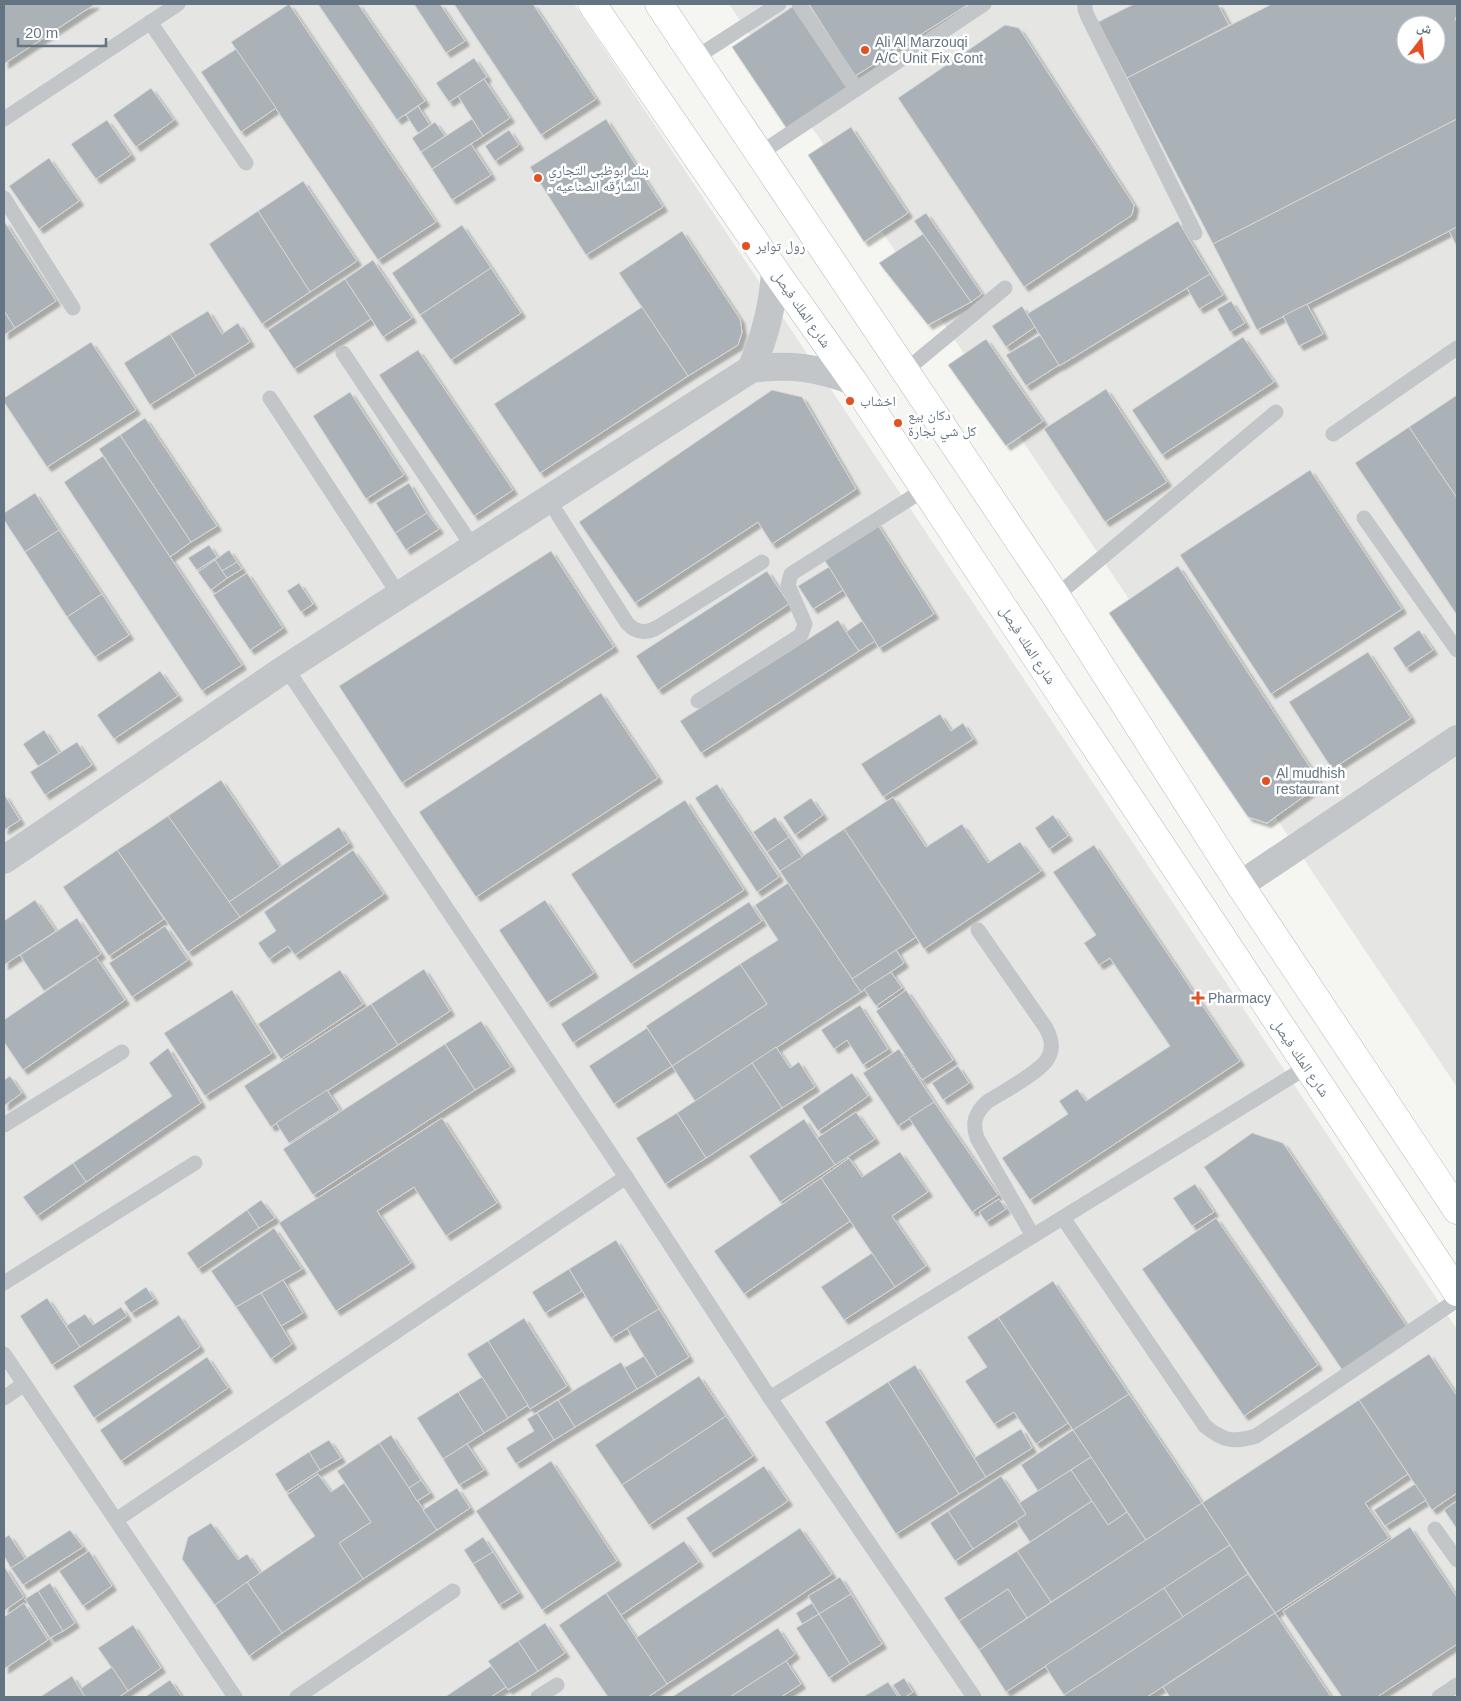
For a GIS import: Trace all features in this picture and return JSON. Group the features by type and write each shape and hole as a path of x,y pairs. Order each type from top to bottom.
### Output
{"main road":[{"name":"شارع الملك فيصل","path":"592,4 775,271 853,381 1457,1292"},
{"path":"659,4 1056,596 1240,885 1456,1207"}],"street":[{"path":"751,369 769,322 774,296 775,271"},
{"path":"4,860 286,668 751,369 777,366 803,367 829,372 853,381"},
{"path":"1240,885 1457,739"}],"lane":[{"path":"4,119 178,4"},
{"path":"695,58 779,4"},
{"path":"800,4 856,89"},
{"path":"759,154 984,4"},
{"path":"1085,4 1087,16 1195,234"},
{"path":"150,22 246,163"},
{"path":"4,198 73,308"},
{"path":"906,371 1005,288"},
{"path":"1333,434 1457,348"},
{"path":"343,354 473,548"},
{"path":"270,398 399,595"},
{"path":"1056,596 1276,412"},
{"path":"698,702 801,635 805,624 788,584 791,574 925,489"},
{"path":"548,498 627,623 638,631 645,632 658,627 762,562"},
{"path":"1364,518 1457,650"},
{"path":"286,668 626,1177 770,1398 974,1697"},
{"path":"978,930 1046,1028 1052,1048 1048,1059 1041,1067 983,1106 975,1118 974,1128 977,1138 1033,1236"},
{"path":"4,1125 122,1052"},
{"path":"770,1398 1307,1068"},
{"path":"4,1283 195,1163"},
{"path":"116,1520 626,1177"},
{"path":"1063,1218 1205,1426 1216,1435 1229,1440 1243,1440 1256,1436 1457,1300"},
{"path":"4,1354 235,1697"},
{"path":"4,1398 24,1384"},
{"path":"1435,1529 1457,1560"},
{"path":"297,1697 454,1591"},
{"path":"538,1697 557,1685"},
{"path":"1439,1697 1457,1685"}],"shaded area":[{"path":"4,4 574,4 1457,1329 1457,1697 4,1697"},
{"path":"729,4 1457,4 1457,1087"}],"building":[{"path":"4,4 95,4 4,64"},
{"path":"289,4 436,222 378,260 231,42"},
{"path":"318,4 358,4 425,101 397,120"},
{"path":"414,4 440,4 465,41 446,53"},
{"path":"454,4 533,4 596,99 541,135"},
{"path":"809,4 969,4 855,76"},
{"path":"1134,4 1218,4 1229,25 1127,78 1098,22"},
{"path":"1272,4 1457,4 1457,17 1455,18 1457,23 1457,119 1213,244 1127,78"},
{"path":"795,5 850,87 787,129 732,47"},
{"path":"1005,25 1019,28 1134,205 1132,215 1024,287 898,98"},
{"path":"236,49 276,108 241,132 201,72"},
{"path":"474,58 487,77 449,102 436,83"},
{"path":"484,79 510,118 483,136 458,96"},
{"path":"151,88 174,120 136,147 113,115"},
{"path":"418,106 430,125 418,133 406,115"},
{"path":"472,119 483,136 432,169 421,152"},
{"path":"606,119 663,207 586,255 530,167"},
{"path":"1457,119 1457,227 1257,330 1213,244"},
{"path":"107,120 131,155 96,179 71,144"},
{"path":"435,122 445,136 421,152 412,138"},
{"path":"851,127 908,213 864,242 808,155"},
{"path":"509,130 519,145 495,161 485,146"},
{"path":"471,144 491,175 452,200 432,169"},
{"path":"49,158 79,201 39,229 9,186"},
{"path":"303,181 357,261 310,292 258,211"},
{"path":"258,211 310,292 262,324 209,244"},
{"path":"926,213 982,294 971,302 914,221"},
{"path":"4,221 56,301 15,328 4,311"},
{"path":"1178,221 1210,274 1059,366 1027,314"},
{"path":"462,225 491,268 420,315 392,273"},
{"path":"1457,227 1457,247 1449,231"},
{"path":"682,231 740,319 742,332 738,345 688,376 619,273"},
{"path":"923,234 971,302 928,325 879,263"},
{"path":"373,260 412,318 383,337 345,279"},
{"path":"491,268 521,313 451,360 420,315"},
{"path":"1210,274 1223,295 1199,309 1187,288"},
{"path":"345,279 371,319 294,369 268,330"},
{"path":"1231,301 1245,323 1230,332 1217,309"},
{"path":"1307,304 1323,334 1299,346 1283,316"},
{"path":"1022,306 1035,327 1006,347 992,326"},
{"path":"642,307 688,376 540,473 494,404"},
{"path":"4,311 15,328 4,335"},
{"path":"208,311 222,334 238,323 250,342 196,376 170,334"},
{"path":"170,334 196,376 150,405 124,363"},
{"path":"1040,335 1059,365 1026,386 1006,355"},
{"path":"1243,337 1274,382 1162,455 1132,410"},
{"path":"986,339 1043,421 1006,446 948,365"},
{"path":"91,342 136,410 47,467 4,402 4,398"},
{"path":"418,350 513,490 474,516 379,375"},
{"path":"1106,389 1167,482 1105,522 1044,429"},
{"path":"772,390 802,397 856,489 772,544 758,522 635,603 579,522"},
{"path":"350,392 404,475 366,499 313,416"},
{"path":"1457,395 1457,498 1409,427"},
{"path":"145,418 217,526 191,542 120,435"},
{"path":"1409,427 1457,498 1457,615 1355,463"},
{"path":"120,435 191,542 170,557 99,449"},
{"path":"103,456 242,665 202,691 64,482"},
{"path":"1310,470 1402,609 1271,694 1180,555"},
{"path":"409,483 427,513 395,533 376,503"},
{"path":"35,493 59,530 25,552 4,520 4,513"},
{"path":"427,513 439,529 406,550 395,533"},
{"path":"876,522 934,614 879,648 822,556"},
{"path":"59,530 102,594 67,617 25,552"},
{"path":"209,545 217,557 197,570 188,558"},
{"path":"229,550 237,562 222,571 215,560"},
{"path":"551,551 614,647 402,783 339,686"},
{"path":"215,560 227,578 211,590 198,572"},
{"path":"237,562 242,569 227,578 222,571"},
{"path":"1178,566 1321,784 1267,823 1248,817 1109,613"},
{"path":"829,567 843,590 813,609 798,586"},
{"path":"767,571 789,604 658,690 636,656"},
{"path":"247,573 283,628 250,650 213,595"},
{"path":"299,583 313,604 301,612 287,591"},
{"path":"102,594 129,635 95,657 67,617"},
{"path":"838,620 859,651 701,753 680,721"},
{"path":"862,621 875,641 859,651 846,632"},
{"path":"1419,630 1433,650 1406,668 1393,648"},
{"path":"1368,652 1411,718 1332,769 1289,702"},
{"path":"160,671 178,696 114,739 97,715"},
{"path":"601,693 658,778 476,897 419,812"},
{"path":"940,714 951,731 963,723 973,739 883,797 861,764"},
{"path":"44,730 59,753 38,766 23,744"},
{"path":"77,742 92,765 45,795 30,772"},
{"path":"221,780 280,867 229,902 168,816"},
{"path":"717,784 779,877 757,892 695,798"},
{"path":"4,794 20,820 4,830"},
{"path":"893,797 926,847 962,824 988,863 1020,842 1041,871 924,949 844,829"},
{"path":"811,798 823,815 795,835 783,817"},
{"path":"685,800 744,890 631,964 571,874"},
{"path":"1053,815 1068,836 1049,849 1035,828"},
{"path":"168,816 240,917 188,952 117,850"},
{"path":"775,817 789,837 767,852 753,832"},
{"path":"339,827 349,843 240,917 229,902"},
{"path":"844,829 916,937 852,979 780,871"},
{"path":"789,837 802,857 780,871 767,852"},
{"path":"1094,845 1240,1061 1030,1200 1002,1158 1068,1114 1059,1101 1077,1089 1086,1101 1170,1046 1110,958 1099,965 1084,943 1096,935 1053,872"},
{"path":"117,850 164,919 109,956 63,887"},
{"path":"353,850 384,894 295,955 288,946 269,959 258,943 276,931 264,912"},
{"path":"788,883 861,992 695,1101 672,1066 767,1004 740,964 778,940 755,905"},
{"path":"35,900 56,931 4,965 4,921"},
{"path":"545,900 594,973 547,1003 499,930"},
{"path":"749,902 762,921 573,1043 561,1024"},
{"path":"77,918 101,954 44,991 20,955"},
{"path":"165,926 188,960 132,997 109,963"},
{"path":"896,950 904,963 861,992 852,979"},
{"path":"96,957 125,1000 23,1070 4,1042 4,1020"},
{"path":"740,964 767,1004 672,1066 646,1026"},
{"path":"424,969 450,1011 398,1045 371,1004"},
{"path":"340,970 363,1004 281,1059 258,1024"},
{"path":"891,972 902,988 876,1006 864,989"},
{"path":"232,990 272,1053 205,1096 164,1033"},
{"path":"906,990 953,1060 922,1080 876,1011"},
{"path":"371,1004 398,1045 271,1127 244,1086"},
{"path":"860,1005 888,1049 863,1065 847,1040 834,1049 821,1030"},
{"path":"481,1021 511,1067 475,1090 445,1044"},
{"path":"647,1028 672,1066 614,1104 589,1066"},
{"path":"445,1044 475,1090 313,1195 283,1149"},
{"path":"776,1047 790,1068 799,1062 815,1087 782,1108 752,1063"},
{"path":"168,1048 201,1103 86,1182 73,1163 172,1096 149,1063"},
{"path":"899,1049 934,1102 898,1126 863,1073"},
{"path":"752,1063 782,1108 706,1158 677,1113"},
{"path":"958,1066 969,1083 943,1100 932,1083"},
{"path":"852,1073 868,1096 818,1131 802,1107"},
{"path":"10,1076 22,1093 4,1106 4,1080"},
{"path":"327,1090 340,1110 289,1143 276,1123"},
{"path":"934,1102 998,1195 972,1212 909,1118"},
{"path":"856,1112 875,1139 835,1165 817,1138"},
{"path":"677,1113 706,1158 665,1184 636,1138"},
{"path":"442,1118 497,1203 446,1236 414,1187 377,1211 411,1263 336,1311 279,1223"},
{"path":"804,1119 835,1165 780,1202 749,1156"},
{"path":"1252,1133 1283,1143 1410,1331 1345,1374 1204,1167"},
{"path":"900,1152 928,1192 892,1216 926,1266 895,1287 821,1178 849,1158 862,1177"},
{"path":"73,1163 86,1182 37,1216 23,1197"},
{"path":"821,1178 850,1221 744,1294 714,1251"},
{"path":"1195,1184 1214,1212 1192,1226 1173,1198"},
{"path":"999,1199 1006,1209 986,1222 979,1212"},
{"path":"261,1200 275,1218 259,1228 247,1210"},
{"path":"247,1210 259,1228 198,1269 187,1253"},
{"path":"1216,1218 1318,1365 1244,1416 1142,1269"},
{"path":"274,1228 302,1269 236,1307 211,1271"},
{"path":"616,1240 659,1309 611,1338 569,1269"},
{"path":"872,1253 895,1287 844,1320 821,1287"},
{"path":"569,1269 582,1291 545,1313 532,1292"},
{"path":"283,1280 303,1313 281,1326 261,1293"},
{"path":"1053,1281 1129,1394 1073,1430 998,1317"},
{"path":"146,1287 154,1299 131,1313 124,1302"},
{"path":"261,1293 292,1344 271,1359 236,1307"},
{"path":"47,1298 80,1347 52,1365 20,1316"},
{"path":"121,1307 127,1316 80,1347 66,1326 85,1314 93,1325"},
{"path":"659,1309 689,1357 657,1377 627,1328"},
{"path":"179,1315 200,1347 94,1418 73,1386"},
{"path":"998,1317 1068,1423 1036,1444 1014,1412 994,1424 965,1381 987,1367 967,1337"},
{"path":"524,1318 567,1386 530,1409 488,1341"},
{"path":"488,1341 528,1405 508,1418 467,1354"},
{"path":"1429,1354 1457,1396 1457,1493 1432,1510 1359,1400"},
{"path":"644,1356 657,1377 637,1389 624,1368"},
{"path":"207,1357 228,1388 121,1461 100,1430"},
{"path":"621,1362 637,1389 575,1427 558,1400"},
{"path":"915,1365 986,1477 959,1494 888,1382"},
{"path":"699,1376 726,1416 622,1485 595,1445"},
{"path":"482,1377 508,1418 484,1433 458,1392"},
{"path":"888,1382 959,1494 896,1534 825,1422"},
{"path":"458,1392 484,1433 443,1459 417,1418"},
{"path":"1129,1394 1202,1503 1146,1540 1073,1430"},
{"path":"558,1400 575,1427 554,1440 537,1413"},
{"path":"1359,1400 1408,1474 1365,1503 1389,1538 1275,1613 1202,1503"},
{"path":"537,1413 554,1440 516,1464 506,1448 534,1431 527,1419"},
{"path":"726,1416 753,1456 649,1525 622,1485"},
{"path":"1021,1429 1032,1448 986,1477 974,1458"},
{"path":"1073,1430 1091,1457 1038,1491 1021,1465"},
{"path":"391,1435 421,1480 409,1488 379,1443"},
{"path":"329,1440 341,1458 320,1470 309,1452"},
{"path":"379,1443 437,1530 363,1579 339,1543 371,1522 337,1471"},
{"path":"467,1444 484,1470 459,1485 443,1459"},
{"path":"309,1452 320,1470 286,1492 275,1474"},
{"path":"1091,1457 1127,1512 1108,1525 1071,1470"},
{"path":"551,1461 617,1561 542,1610 476,1511"},
{"path":"764,1466 788,1501 710,1553 686,1518"},
{"path":"1071,1470 1092,1501 1030,1542 1016,1521 1026,1514 1019,1503"},
{"path":"318,1474 331,1492 344,1483 371,1522 339,1543 363,1579 282,1633 247,1582 315,1536 287,1495"},
{"path":"1001,1476 1026,1514 973,1549 948,1511"},
{"path":"421,1480 430,1493 417,1501 409,1488"},
{"path":"1415,1484 1426,1500 1385,1526 1374,1510"},
{"path":"457,1488 470,1508 437,1530 423,1510"},
{"path":"1092,1501 1108,1525 1127,1512 1146,1540 1051,1602 1017,1551"},
{"path":"1457,1501 1457,1529 1444,1510"},
{"path":"1202,1503 1230,1545 1006,1692 979,1650"},
{"path":"948,1511 973,1549 955,1561 930,1523"},
{"path":"211,1523 238,1560 247,1554 260,1573 215,1605 182,1559 188,1537"},
{"path":"1410,1527 1457,1597 1457,1644 1377,1697 1342,1697 1283,1611"},
{"path":"800,1528 832,1574 667,1684 636,1638"},
{"path":"70,1530 83,1547 23,1585 11,1568"},
{"path":"9,1535 25,1559 11,1568 4,1556 4,1538"},
{"path":"483,1537 493,1552 473,1564 464,1550"},
{"path":"684,1541 699,1562 621,1615 606,1593"},
{"path":"1230,1545 1248,1574 1183,1617 1164,1588"},
{"path":"89,1551 112,1586 83,1606 59,1571"},
{"path":"1017,1551 1051,1602 1027,1618 1008,1589 959,1621 944,1598"},
{"path":"493,1552 519,1593 499,1605 473,1564"},
{"path":"4,1566 24,1597 4,1611"},
{"path":"1248,1574 1275,1613 1147,1697 1066,1697 1064,1695"},
{"path":"840,1577 851,1594 819,1614 808,1596"},
{"path":"247,1582 282,1633 249,1656 215,1605"},
{"path":"50,1583 75,1623 63,1631 38,1591"},
{"path":"1164,1588 1183,1617 1064,1695 1045,1666"},
{"path":"1008,1589 1027,1618 979,1650 959,1621"},
{"path":"38,1591 63,1631 50,1638 25,1599"},
{"path":"606,1593 667,1684 648,1697 608,1697 559,1625"},
{"path":"851,1594 882,1644 850,1664 819,1614"},
{"path":"24,1603 48,1640 4,1669 4,1617"},
{"path":"812,1603 819,1614 802,1624 796,1613"},
{"path":"1275,1613 1331,1697 1170,1697 1163,1687"},
{"path":"819,1614 850,1664 829,1678 796,1628"},
{"path":"545,1623 565,1653 538,1671 518,1641"},
{"path":"133,1625 161,1668 128,1691 98,1648"},
{"path":"778,1628 795,1654 786,1661 730,1697 672,1697"},
{"path":"518,1641 538,1671 508,1690 488,1661"},
{"path":"786,1661 801,1684 781,1697 730,1697"},
{"path":"491,1666 506,1687 491,1697 445,1697"},
{"path":"112,1667 128,1691 119,1697 85,1697 80,1689"},
{"path":"72,1676 85,1697 40,1697"},
{"path":"904,1678 913,1692 905,1697 901,1697 893,1685"},
{"path":"170,1680 182,1697 145,1697"},
{"path":"888,1682 898,1697 863,1697"}],"place":[{"name":"Ali Al Marzouqi A/C Unit Fix Cont","path":"865,50"},
{"name":"بنك ابوظبي التجاري . الشارقه الصناعيه","path":"538,178"},
{"name":"رول تواير","path":"746,246"},
{"name":"اخشاب","path":"850,401"},
{"name":"دكان بيع كل شي نجارة","path":"898,423"},
{"name":"Al mudhish restaurant","path":"1266,781"},
{"name":"Pharmacy","path":"1198,998"}]}
